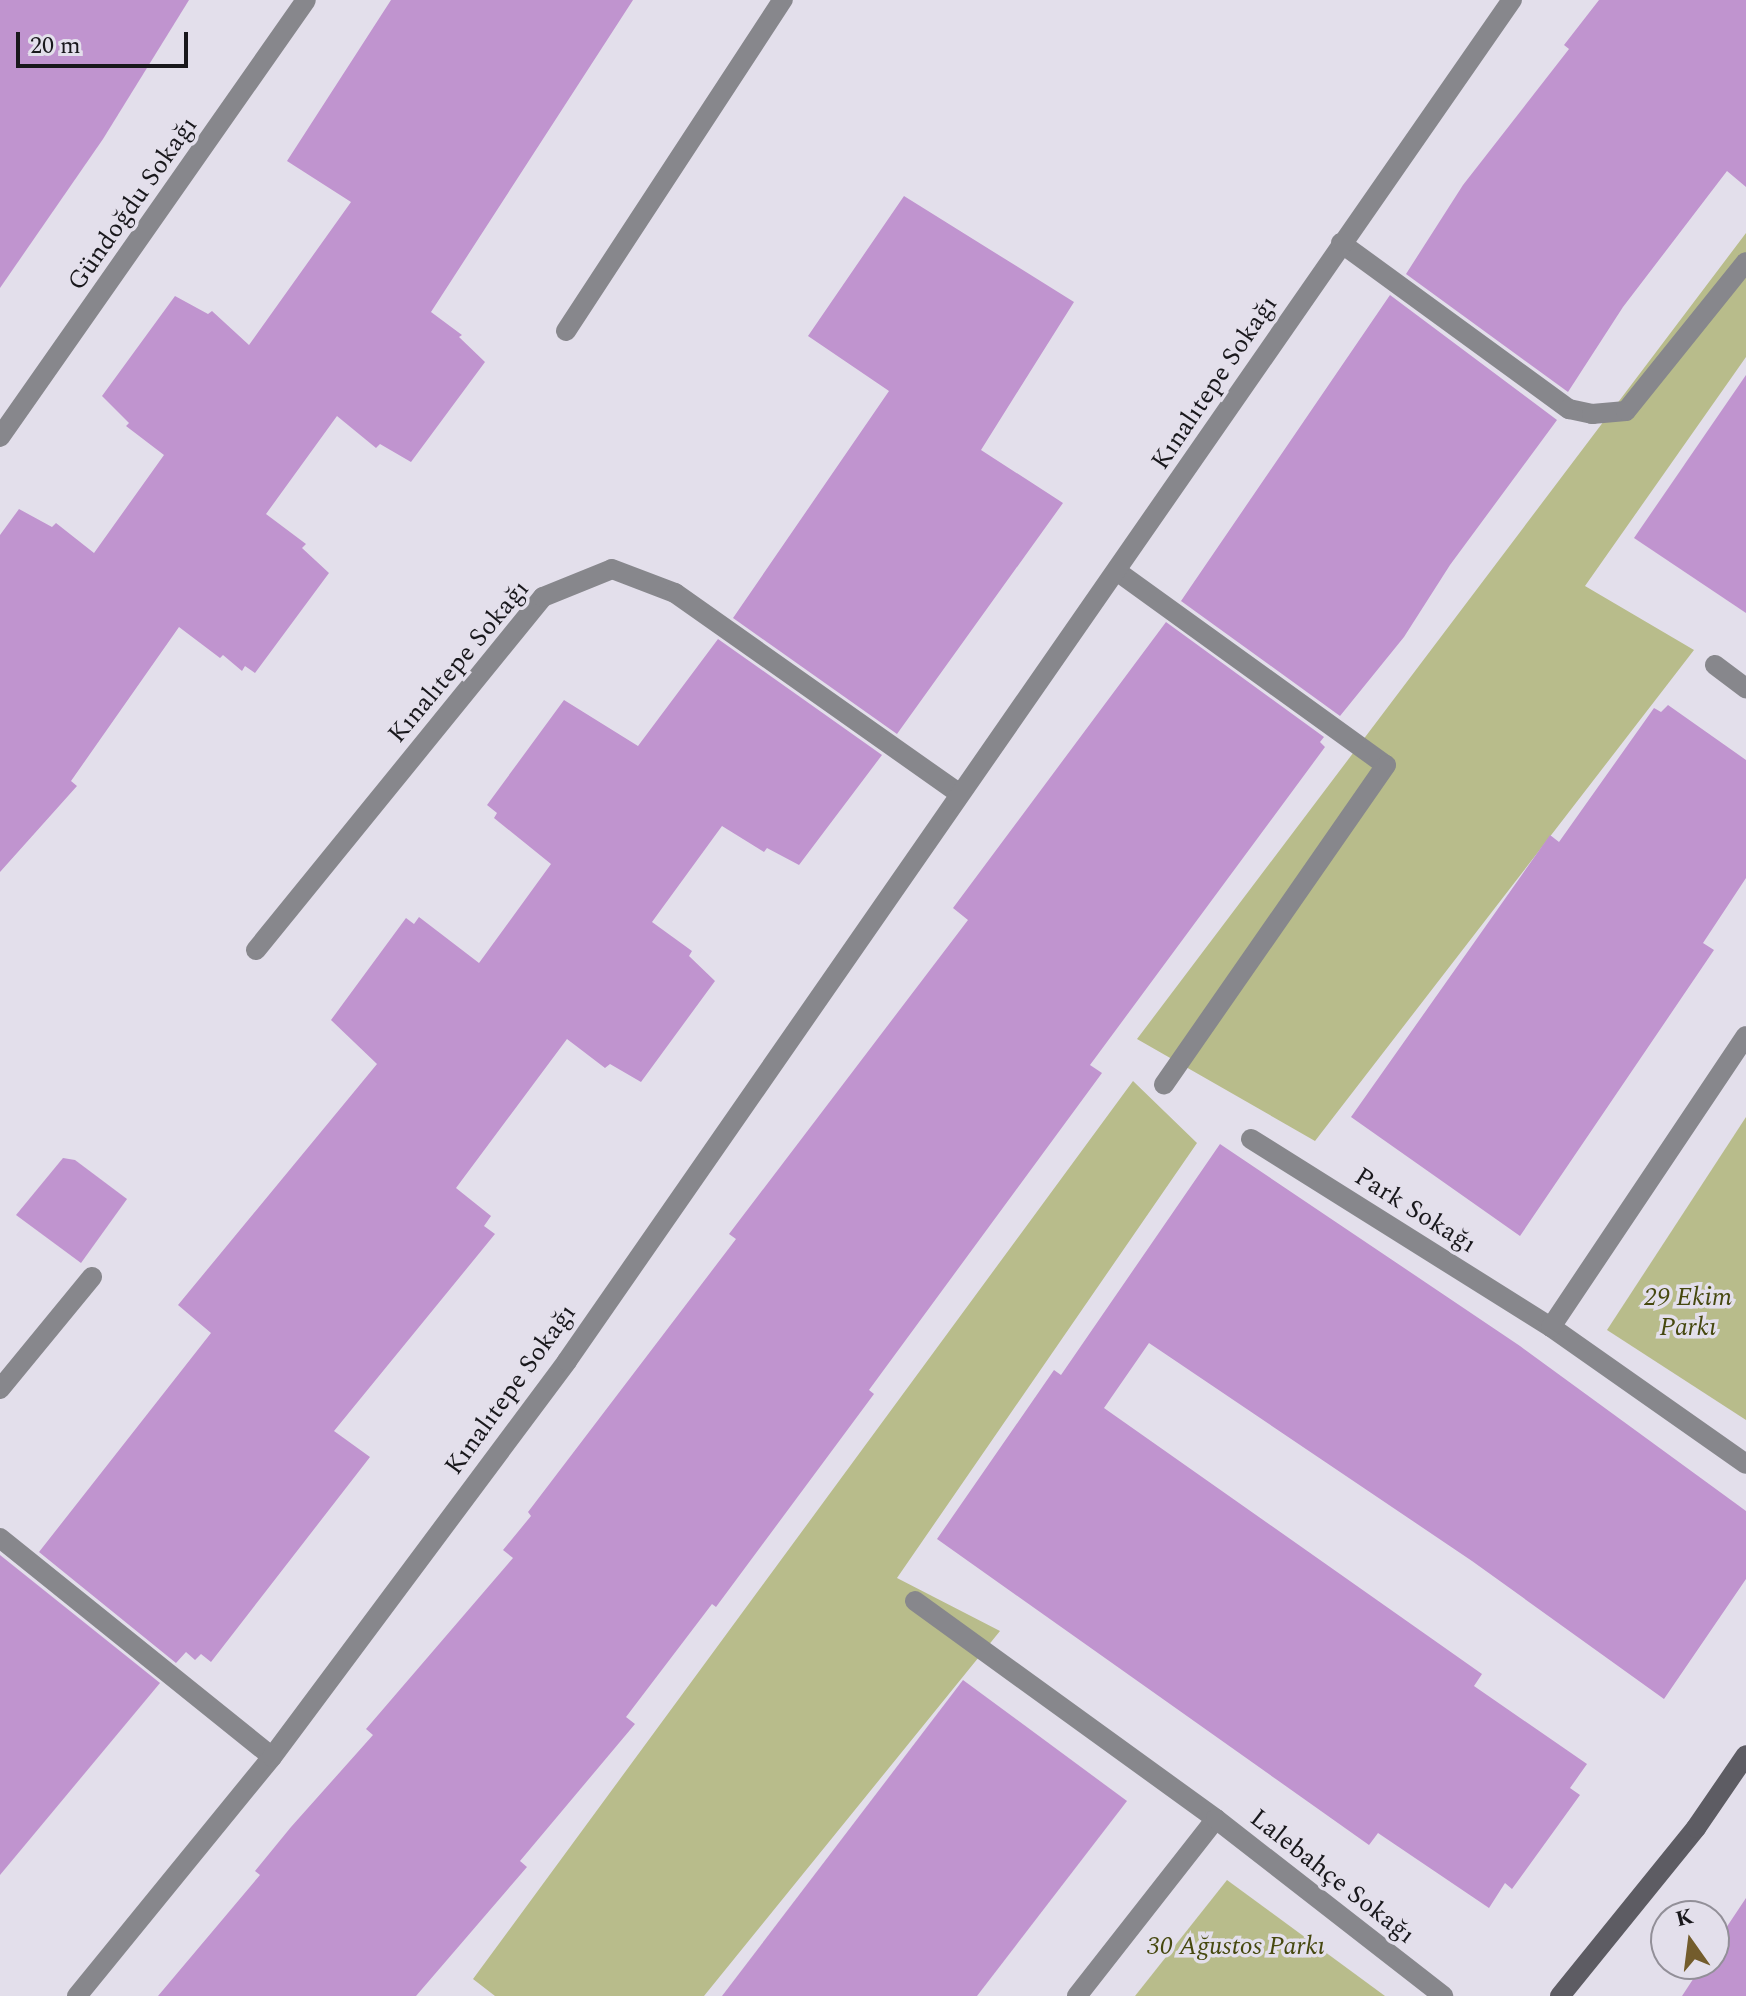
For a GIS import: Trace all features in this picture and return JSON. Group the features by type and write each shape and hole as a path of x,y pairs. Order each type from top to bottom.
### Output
{"main road":[{"path":"1560,1996 1696,1828 1746,1755"}],"street":[{"name":"Gündoğdu Sokağı","path":"0,437 306,0"},
{"path":"566,331 783,0"},
{"name":"Kınalıtepe Sokağı","path":"77,1996 272,1757 567,1361 958,793 1118,572 1341,243 1512,0"},
{"path":"1341,243 1569,409 1592,414 1626,411 1746,262"},
{"name":"Kınalıtepe Sokağı","path":"256,950 543,597 612,569 675,593 958,793"},
{"path":"1118,572 1386,765 1164,1084"},
{"path":"1715,665 1746,688"},
{"path":"1551,1327 1746,1036"},
{"name":"Park Sokağı","path":"1251,1139 1551,1327 1746,1464"},
{"path":"0,1389 92,1277"},
{"path":"0,1538 272,1757"},
{"path":"915,1601 1216,1819"},
{"name":"Lalebahçe Sokağı","path":"1077,1996 1216,1819 1443,1996"}],"green space":[{"path":"1746,233 1746,357 1585,586 1694,650 1315,1141 1137,1039"},
{"path":"1133,1081 1197,1143 897,1578 1000,1631 704,1996 495,1996 473,1979"},
{"name":"29 Ekim Parkı","path":"1746,1117 1746,1420 1607,1330"},
{"name":"30 Ağustos Parkı","path":"1227,1880 1385,1996 1135,1996"}],"building":[{"path":"0,0 189,0 103,139 0,288"},
{"path":"391,0 633,0 431,312 462,335 459,337 485,362 411,462 380,444 376,448 337,416 266,514 306,544 302,548 329,573 255,673 245,666 242,671 223,655 220,658 179,627 71,781 77,786 0,872 0,535 19,509 52,527 56,523 94,553 164,455 126,426 129,423 102,396 175,296 208,314 212,311 249,345 351,202 287,161"},
{"path":"1599,0 1746,0 1746,187 1727,171 1623,307 1568,392 1406,274 1463,185 1569,49 1564,45"},
{"path":"904,196 1074,302 981,450 1063,503 897,734 733,618 889,391 808,336"},
{"path":"1390,295 1557,420 1450,565 1404,637 1340,716 1181,601"},
{"path":"1746,375 1746,613 1634,538"},
{"path":"1166,622 1324,737 1320,742 1325,747 1090,1065 1102,1073 869,1390 874,1394 716,1607 712,1604 626,1717 635,1724 520,1861 527,1867 416,1996 158,1996 260,1875 255,1871 291,1827 373,1735 366,1729 513,1558 503,1550 531,1516 528,1512 736,1239 729,1234 968,920 953,908"},
{"path":"718,639 882,755 799,865 767,848 764,852 722,826 652,922 692,951 689,956 715,981 641,1082 610,1064 605,1068 567,1039 456,1188 491,1216 484,1226 495,1234 334,1431 370,1457 211,1662 201,1654 195,1660 186,1652 176,1663 39,1552 211,1333 178,1305 377,1064 331,1020 406,918 414,924 419,917 479,963 551,864 494,818 497,813 487,805 564,700 638,746"},
{"path":"1668,705 1746,760 1746,878 1703,943 1714,950 1520,1236 1351,1117 1550,835 1559,842 1654,708 1661,712"},
{"path":"1220,1144 1520,1346 1746,1511 1746,1579 1664,1699 1472,1561 1149,1343 1104,1408 1482,1674 1474,1686 1587,1764 1570,1788 1580,1795 1512,1889 1505,1883 1489,1908 1378,1833 1369,1845 937,1539 1054,1370 1061,1375"},
{"path":"63,1158 75,1160 127,1199 81,1263 16,1215"},
{"path":"0,1555 160,1683 0,1875"},
{"path":"963,1680 1127,1801 977,1996 722,1996"},
{"path":"1746,1898 1746,1996 1682,1996 1692,1980 1730,1980 1730,1922"}]}
